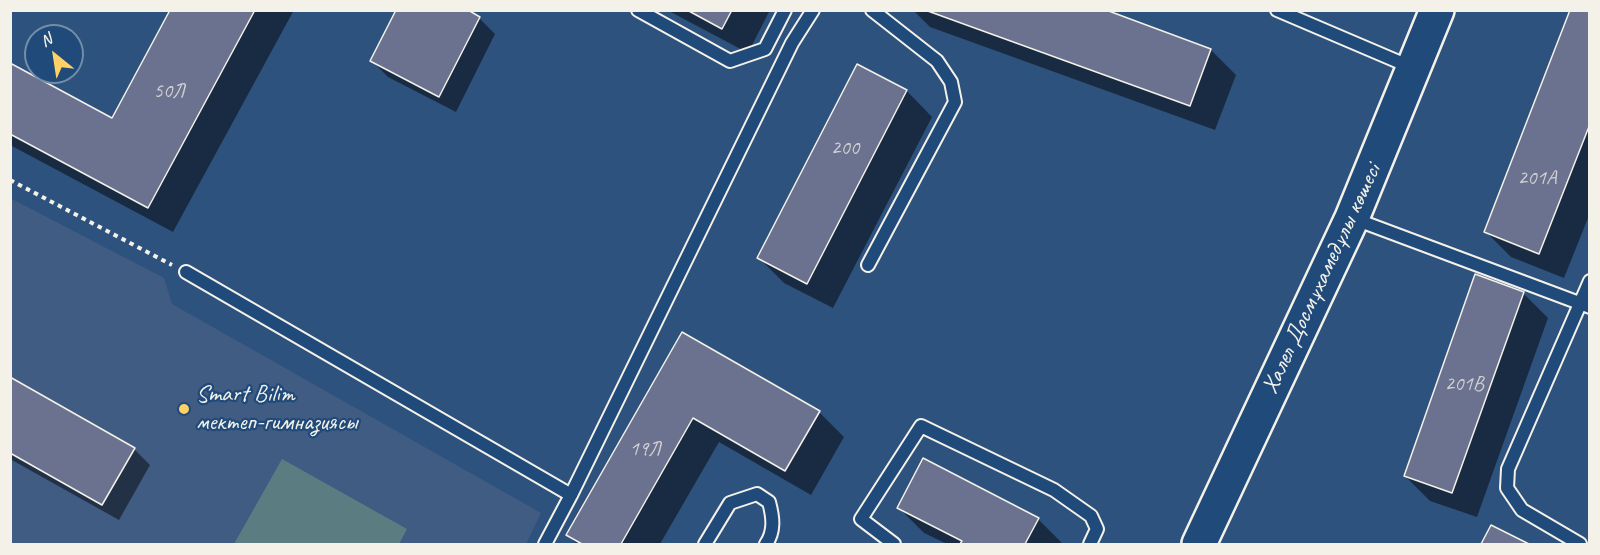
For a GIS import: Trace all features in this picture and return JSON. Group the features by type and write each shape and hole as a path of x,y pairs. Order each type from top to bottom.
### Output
{"street":[{"name":"Халел Досмұхамедұлы көшесі","path":"1199,544 1352,218 1437,10"}],"lane":[{"path":"638,10 730,61 765,49 785,10"},
{"path":"545,544 792,43 813,10"},
{"path":"868,265 955,102 951,82 937,61 872,10"},
{"path":"1277,10 1414,68"},
{"path":"1352,218 1584,304"},
{"path":"186,272 571,495"},
{"path":"1580,544 1522,510 1507,488 1508,469 1584,304 1590,281"},
{"path":"894,544 861,519 921,426 1054,490 1091,516 1097,529 1090,544"},
{"path":"705,544 730,503 757,494 769,502 774,519 770,539 766,544"}],"path":[{"path":"10,180 186,272"}],"shaded area":[{"name":"Smart Bilim мектеп-гимназиясы","path":"10,198 164,278 172,304 541,513 526,544 11,544"}],"green space":[{"path":"282,459 407,529 399,544 234,544"}],"building":[{"path":"170,10 255,10 148,208 10,134 10,63 24,71 24,84 49,84 112,118"},
{"path":"396,10 468,10 480,17 439,97 370,61"},
{"path":"687,10 732,10 722,29"},
{"path":"925,10 1106,10 1211,49 1190,106"},
{"path":"1570,10 1590,10 1590,124 1539,254 1484,232"},
{"path":"857,64 907,90 807,284 757,258"},
{"path":"1475,274 1524,292 1452,493 1404,476"},
{"path":"682,332 820,411 785,471 693,418 621,544 582,544 566,535"},
{"path":"10,377 135,448 102,505 10,453"},
{"path":"923,458 1039,518 1025,544 960,544 962,541 897,508"},
{"path":"1491,525 1529,544 1481,544"}],"place":[{"name":"Smart Bilim мектеп-гимназиясы","path":"184,409"}]}
